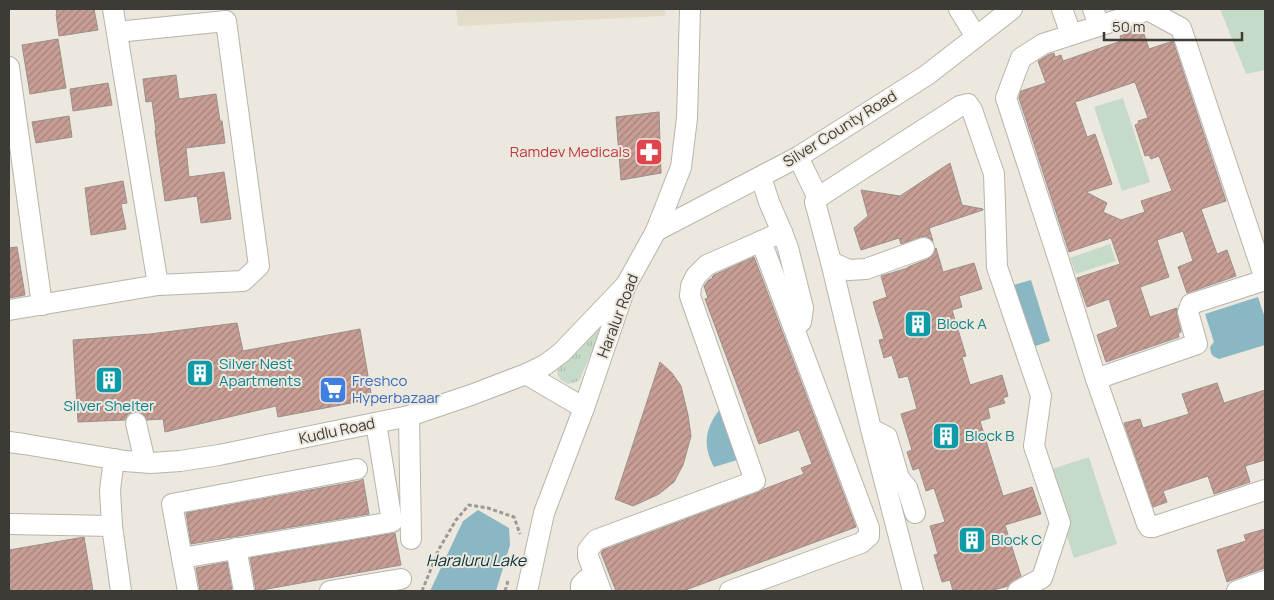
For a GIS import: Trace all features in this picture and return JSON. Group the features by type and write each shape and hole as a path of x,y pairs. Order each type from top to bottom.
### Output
{"street":[{"path":"113,9 158,285"},
{"name":"Haralur Road","path":"527,591 544,513 584,408 626,285 656,231 681,166 687,118 690,9"},
{"path":"958,9 976,37"},
{"name":"Silver County Road","path":"656,231 800,155 927,75 1012,9"},
{"path":"1062,9 1071,34"},
{"path":"1096,379 1196,344 1188,312 1191,304 1265,279 1182,28 1148,10 1096,17 1071,34 1043,44 1022,58 1006,98 1096,379 1146,524 1149,527 1153,527 1265,490"},
{"path":"9,310 158,285 243,281 259,266 226,21 117,32"},
{"path":"9,67 42,305"},
{"path":"914,591 871,429 815,202 822,195 960,106 968,104 972,110 994,174 997,267 1041,396 1034,446 1060,523 1042,578 1018,591"},
{"path":"800,155 822,195"},
{"path":"761,177 788,248 803,308 801,322"},
{"path":"590,587 588,550 596,540 755,481 690,296 691,286 696,276 707,265 782,232"},
{"path":"730,591 861,543 869,536 869,528 760,241"},
{"path":"831,262 850,270 866,269 924,248"},
{"name":"Kudlu Road","path":"9,442 114,459 145,462 180,461 219,455 409,416 526,374 545,364 561,353 626,285"},
{"path":"526,374 584,408"},
{"path":"409,416 411,539"},
{"path":"136,423 145,462"},
{"path":"182,558 392,522 376,423"},
{"path":"871,429 887,437 899,478 907,488 915,513"},
{"path":"114,459 110,490 112,526 121,591"},
{"path":"188,591 172,504 357,469"},
{"path":"9,524 112,526"},
{"path":"899,535 911,547 922,586 926,591"},
{"path":"236,548 244,591"},
{"path":"330,591 401,579"},
{"path":"1237,591 1265,582"}],"path":[{"path":"422,591 439,549 456,520 469,505 488,508 514,517 520,535"},
{"path":"505,591 510,572"}],"shaded area":[{"path":"456,9 666,9 665,16 458,26"}],"green space":[{"path":"1220,9 1265,9 1265,70 1246,74"},
{"path":"1123,98 1150,182 1122,191 1094,107"},
{"path":"1110,244 1116,261 1076,274 1070,258"},
{"path":"598,322 602,328 579,381 568,384 560,379 557,374 559,365"},
{"path":"1089,457 1117,544 1074,558 1046,471"}],"water":[{"path":"1031,280 1050,341 1030,348 1010,286"},
{"path":"1258,297 1265,318 1265,345 1219,359 1213,356 1210,347 1214,342 1205,314"},
{"path":"721,408 744,458 714,467 708,451 707,436 711,422"},
{"name":"Haraluru Lake","path":"478,510 509,528 510,545 496,591 430,591 463,521"}],"building":[{"path":"56,9 94,9 98,30 59,36"},
{"path":"1141,25 1149,49 1173,41 1226,201 1201,209 1217,254 1227,250 1236,276 1187,293 1178,267 1193,261 1183,231 1157,240 1169,277 1140,287 1150,317 1177,308 1181,332 1178,333 1179,337 1106,362 1097,335 1118,327 1109,299 1087,307 1077,278 1120,264 1111,238 1069,252 1019,98 1021,91 1046,83 1038,61 1054,53 1055,57 1061,55 1063,61 1121,41 1120,36 1126,34 1124,30","holes":["1135,82 1148,118 1138,121 1139,123 1135,125 1145,156 1149,155 1151,159 1159,156 1172,191 1141,201 1145,212 1121,220 1103,212 1107,203 1086,192 1112,184 1095,134 1087,137 1075,102"]},
{"path":"58,39 66,88 30,94 22,45"},
{"path":"176,75 179,99 216,94 225,143 186,148 189,177 224,172 231,219 201,223 197,196 165,201 152,101 146,102 143,79"},
{"path":"108,83 112,105 73,111 70,89"},
{"path":"659,112 661,173 621,180 616,117"},
{"path":"69,116 72,137 36,143 32,122"},
{"path":"950,163 962,205 983,210 929,228 933,241 926,236 901,244 899,238 861,250 854,228 868,216 861,190 900,196"},
{"path":"123,181 127,203 121,204 126,229 91,235 85,188"},
{"path":"17,247 25,295 9,298 9,248"},
{"path":"936,248 943,272 974,263 982,289 959,296 962,307 952,310 966,356 962,357 970,385 1002,375 1008,396 1003,398 1005,403 988,408 990,418 980,421 1003,496 1032,487 1041,514 1005,525 1021,576 1012,581 1008,586 990,591 953,591 950,580 942,582 934,555 938,554 930,526 945,522 934,488 926,491 919,468 913,470 907,452 912,450 901,414 917,409 908,376 899,378 892,355 884,358 879,340 884,339 873,302 887,297 881,276 908,268 928,259 933,255"},
{"path":"754,257 856,527 683,591 616,591 601,553 603,550 804,474 801,468 812,464 799,430 759,444 705,299 708,298 704,286 714,275"},
{"path":"237,323 243,351 360,329 372,399 278,417 276,406 165,432 163,419 147,420 139,412 128,414 125,420 78,422 73,340 150,334"},
{"path":"660,362 672,373 681,386 691,436 683,465 674,482 659,494 633,506 615,499"},
{"path":"1217,383 1224,403 1265,390 1265,460 1245,466 1250,482 1214,494 1208,476 1163,491 1167,502 1153,507 1124,423 1140,419 1143,428 1189,414 1182,394"},
{"path":"363,479 369,514 191,544 186,513"},
{"path":"1265,529 1265,568 1227,582 1217,550 1246,541 1244,535"},
{"path":"395,533 401,565 256,591 250,558"},
{"path":"84,537 93,591 9,591 9,550"},
{"path":"227,562 232,591 200,591 196,568"}],"place":[{"name":"Ramdev Medicals","path":"649,152"},
{"name":"Block A","path":"918,324"},
{"name":"Silver Nest Apartments","path":"200,373"},
{"name":"Silver Shelter","path":"109,380"},
{"name":"Freshco Hyperbazaar","path":"333,390"},
{"name":"Block B","path":"946,436"},
{"name":"Block C","path":"972,540"}]}
